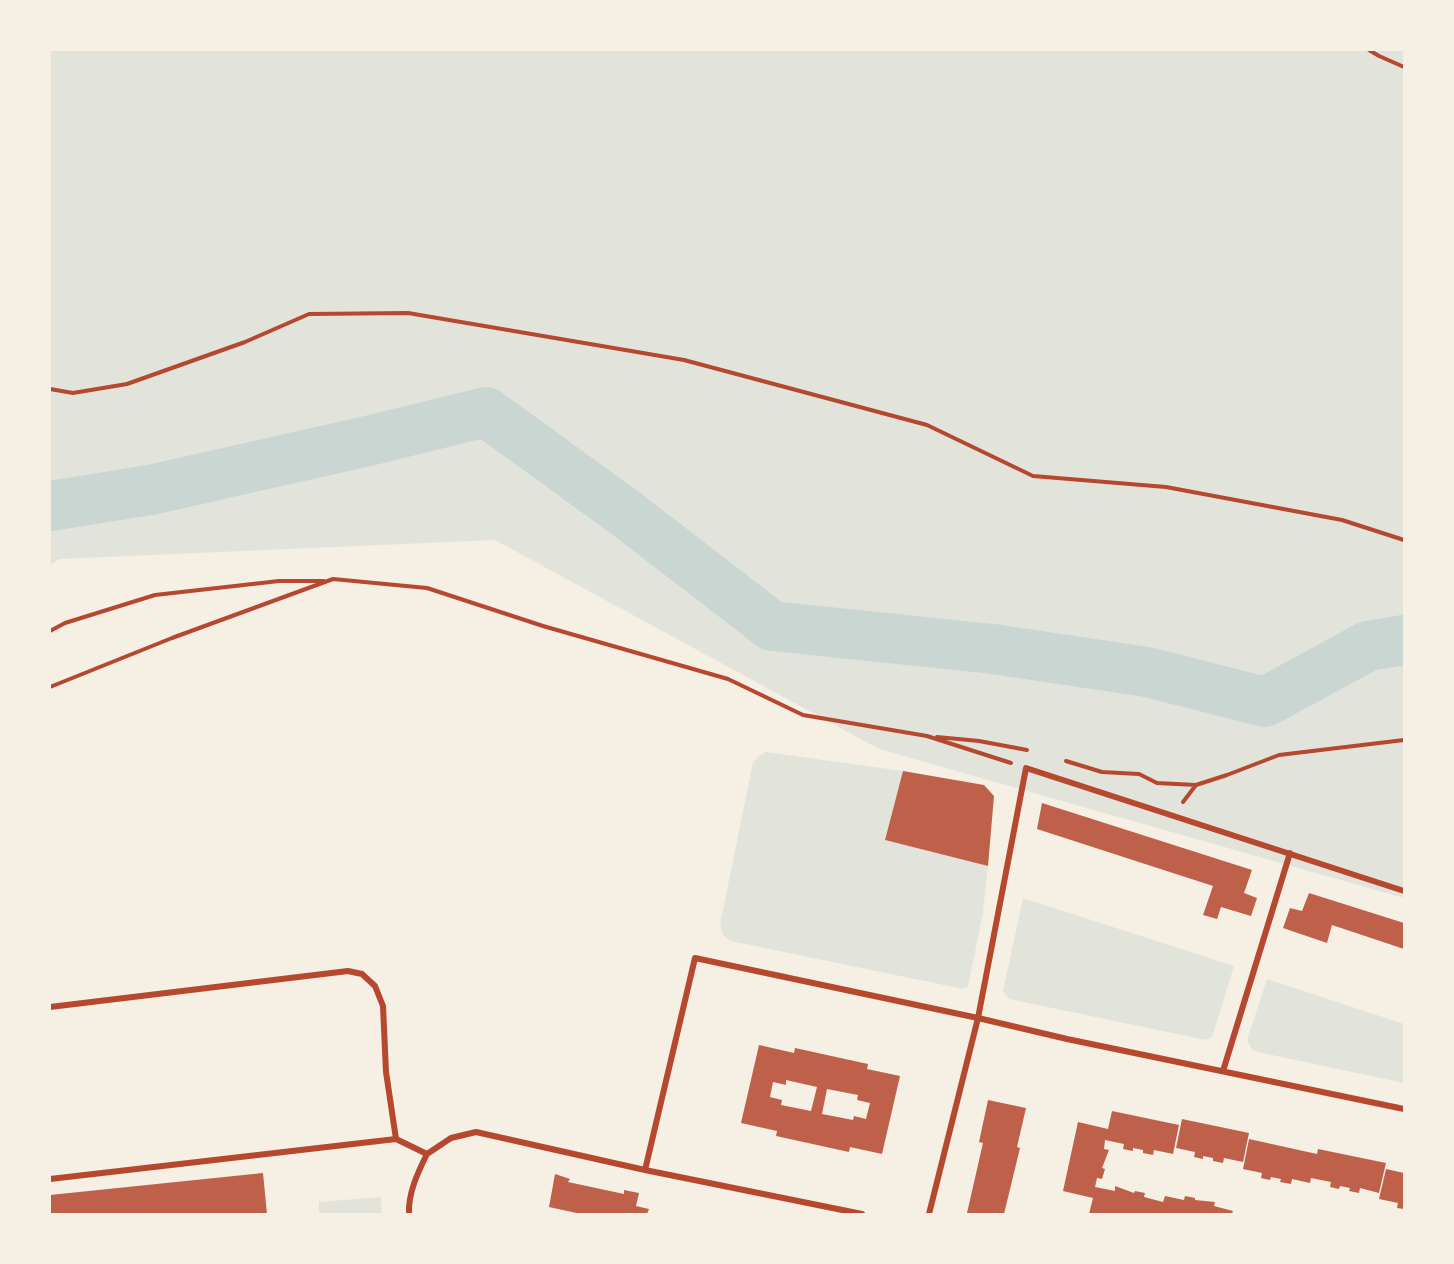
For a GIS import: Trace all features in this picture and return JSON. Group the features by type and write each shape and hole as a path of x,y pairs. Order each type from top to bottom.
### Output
{"street":[{"path":"930,1215 978,1018 1026,768 1404,891"},
{"path":"1223,1071 1290,853"},
{"path":"645,1170 695,958 1404,1109"},
{"path":"50,1007 348,971 362,974 375,986 383,1006 386,1072 396,1139"},
{"path":"409,1215 415,1178 427,1154 451,1138 477,1132 828,1211 862,1215"},
{"path":"50,1179 396,1139 427,1154"}],"path":[{"path":"1369,50 1404,67"},
{"path":"50,389 73,393 127,384 245,342 309,314 408,313 684,360 927,425 1033,476 1166,487 1342,520 1404,540"},
{"path":"50,687 172,638 333,579 427,588 543,626 728,679 803,715 927,736 1026,768"},
{"path":"50,631 65,623 155,595 279,581 326,581"},
{"path":"1172,815 1196,785 1279,755 1404,740"}],"shaded area":[{"path":"50,50 1404,50 1404,898 879,749 495,540 60,559 50,565"},
{"path":"766,752 903,771 885,840 988,866 983,913 968,987 963,989 731,941 723,935 720,924 753,763"},
{"path":"1023,898 1234,966 1212,1037 1206,1040 1009,999 1003,991"},
{"path":"1267,979 1404,1024 1404,1083 1253,1051 1247,1040"},
{"path":"381,1197 382,1214 319,1214 319,1202"}],"building":[{"path":"903,771 984,785 994,796 988,866 885,840"},
{"path":"1042,803 1252,870 1244,893 1257,898 1251,916 1221,907 1217,919 1203,915 1213,886 1037,829"},
{"path":"1309,893 1404,923 1404,949 1332,925 1327,943 1283,928 1290,908 1302,911"},
{"path":"759,1045 794,1053 795,1048 868,1064 867,1069 900,1076 882,1154 850,1147 849,1152 776,1136 777,1131 741,1123","holes":["786,1080 817,1087 811,1111 781,1105 782,1100 770,1097 773,1082 786,1085","827,1089 858,1095 857,1100 870,1103 866,1119 854,1116 853,1120 822,1114"]},
{"path":"988,1100 1026,1108 1017,1147 1020,1148 1004,1214 967,1213 983,1143 979,1142"},
{"path":"1112,1111 1179,1125 1173,1154 1154,1150 1153,1155 1133,1148 1133,1151 1123,1149 1124,1144 1105,1140 1104,1149 1109,1150 1102,1168 1105,1169 1102,1179 1097,1178 1095,1187 1115,1191 1115,1186 1134,1193 1135,1191 1145,1193 1144,1197 1163,1202 1165,1196 1184,1200 1185,1196 1195,1198 1195,1200 1215,1202 1214,1206 1233,1211 1232,1214 1089,1214 1093,1198 1063,1191 1078,1122 1108,1129"},
{"path":"1182,1119 1249,1133 1243,1162 1224,1158 1223,1163 1203,1156 1203,1159 1194,1157 1195,1152 1176,1148"},
{"path":"1249,1139 1317,1154 1318,1149 1386,1163 1379,1193 1360,1188 1359,1193 1340,1186 1339,1189 1330,1187 1331,1182 1311,1178 1310,1183 1292,1179 1291,1184 1271,1177 1270,1180 1261,1178 1262,1173 1243,1169"},
{"path":"1386,1169 1404,1173 1404,1209 1397,1208 1398,1203 1379,1199"},
{"path":"263,1173 267,1214 50,1214 50,1195"},
{"path":"555,1174 570,1179 568,1182 624,1194 624,1190 639,1193 636,1206 649,1209 647,1214 581,1214 549,1207"}],"waterway":[{"path":"50,506 150,490 486,412 624,512 772,626 993,649 1147,672 1265,702 1368,646 1404,640"}]}
